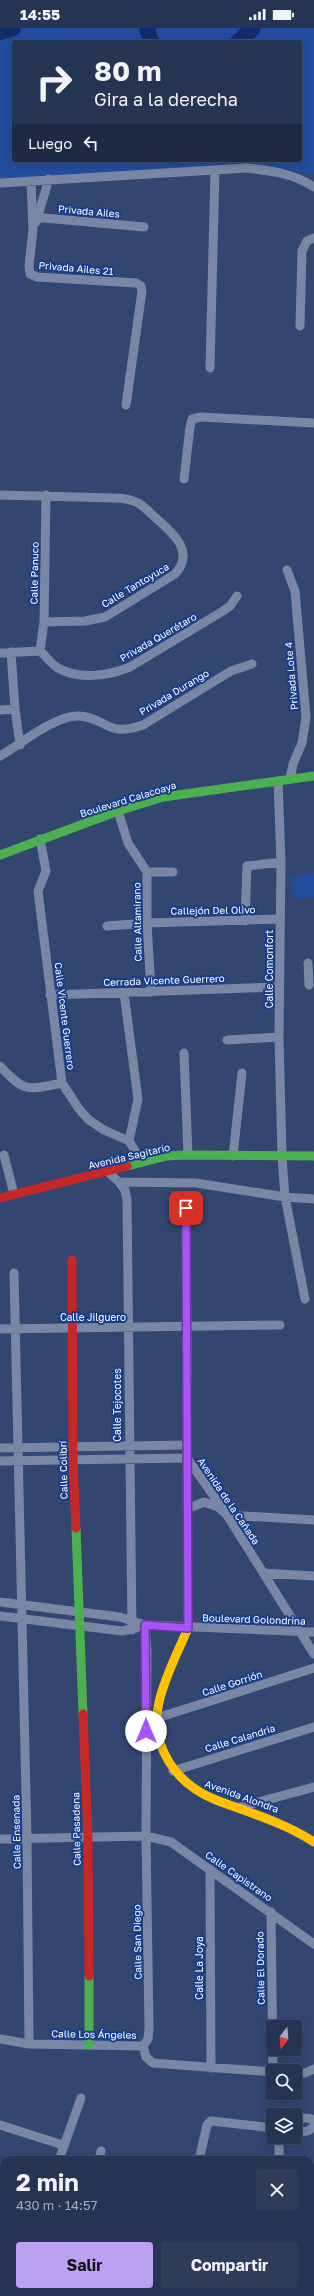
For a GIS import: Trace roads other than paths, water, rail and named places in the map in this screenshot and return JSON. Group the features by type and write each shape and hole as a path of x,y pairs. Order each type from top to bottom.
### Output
{"street":[{"path":"0,182 247,168 281,172 301,179 314,187"},
{"path":"210,368 215,170"},
{"name":"Privada Ailes 21","path":"49,179 35,217 29,266 30,274 37,277 136,283 141,286 142,291 126,405"},
{"name":"Privada Ailes 21","path":"31,180 35,217"},
{"name":"Privada Ailes","path":"35,217 144,226"},
{"path":"300,326 302,251 308,241 314,238"},
{"path":"184,479 192,419 201,417 314,423"},
{"name":"Calle Tantoyuca","path":"0,495 124,498 139,504 177,539 182,550 183,559 181,568 175,574 105,617 85,621 44,622"},
{"name":"Calle Panuco","path":"40,650 44,622 46,496"},
{"name":"Privada Lote 4","path":"287,570 295,591 306,717 302,743 293,764 290,779"},
{"name":"Privada Querétaro","path":"40,650 57,668 74,674 115,674 130,668 223,611 230,606 237,596"},
{"path":"0,653 40,650"},
{"path":"12,652 15,709 20,745"},
{"name":"Privada Durango","path":"0,756 20,745 54,722 66,717 78,716 91,719 115,730 128,730 143,725 231,671 252,664"},
{"path":"0,710 15,709"},
{"name":"Boulevard Calacoaya","path":"0,855 118,811 178,794 314,776"},
{"name":"Calle Comonfort","path":"278,781 281,862 279,1037 282,1157 285,1197 304,1299"},
{"name":"Calle Altamirano","path":"118,811 128,843 147,872 147,923 151,992"},
{"name":"Calle Vicente Guerrero","path":"40,839 46,871 38,891 62,1083 79,1109 89,1120 104,1130 129,1141"},
{"path":"245,921 247,866 281,862"},
{"path":"147,872 173,872"},
{"name":"Callejón Del Olivo","path":"107,926 147,923 280,919"},
{"path":"308,963 311,973 309,985"},
{"name":"Cerrada Vicente Guerrero","path":"50,995 279,987"},
{"path":"124,993 138,1099 129,1141 142,1162"},
{"path":"227,1040 279,1037"},
{"path":"184,1053 188,1154"},
{"path":"0,1066 15,1082 27,1088 62,1083"},
{"path":"233,1156 242,1073"},
{"name":"Avenida Sagitario","path":"0,1198 108,1172 142,1162 188,1154 282,1157 314,1156"},
{"path":"4,1155 14,1194"},
{"path":"108,1172 119,1182 196,1183 285,1197 314,1199"},
{"name":"Calle Tejocotes","path":"119,1182 125,1190 127,1200 128,1459 132,1630"},
{"path":"186,1208 187,1458 189,1508 188,1628"},
{"name":"Calle Colibrí","path":"72,1260 73,1460 78,1612"},
{"name":"Calle Ensenada","path":"14,1273 17,1460 27,1838 29,2044"},
{"name":"Calle Jilguero","path":"0,1329 187,1328 280,1325"},
{"path":"0,1448 187,1445"},
{"name":"Avenida de la Cañada","path":"0,1461 187,1458 227,1515 314,1654"},
{"path":"189,1508 198,1502 204,1502 218,1507 227,1515 314,1520"},
{"path":"264,1573 314,1576"},
{"name":"Boulevard Golondrina","path":"0,1602 132,1619 145,1625 188,1628 314,1632"},
{"name":"Calle Pasadena","path":"78,1612 88,1837 89,2045"},
{"name":"Boulevard Golondrina","path":"0,1616 122,1631 132,1630 145,1625"},
{"name":"Calle San Diego","path":"144,2046 149,2028 146,1836 147,1651 145,1625"},
{"name":"Avenida Alondra","path":"188,1628 164,1687 157,1718 160,1745 173,1771 190,1787 203,1794 284,1823 314,1842"},
{"name":"Calle Gorrión","path":"157,1718 314,1668"},
{"name":"Calle Calandria","path":"173,1771 314,1726"},
{"path":"240,1806 314,1787"},
{"name":"Calle Capistrano","path":"0,1838 146,1836 160,1838 171,1842 314,1944"},
{"name":"Calle La Joya","path":"210,1869 211,2068"},
{"name":"Calle El Dorado","path":"271,1912 273,2064"},
{"name":"Calle Los Ángeles","path":"0,2039 29,2044 144,2046 146,2057 153,2063 266,2072"},
{"path":"302,2073 314,2069"},
{"path":"60,2156 81,2098"},
{"path":"302,2119 309,2118 314,2120 314,2125 310,2130 302,2131"},
{"path":"200,2156 208,2125 211,2121 266,2127"},
{"path":"0,2125 63,2146"},
{"path":"279,2144 279,2156"}],"waterway":[{"path":"0,32 13,28"},
{"path":"147,28 150,40"},
{"path":"240,40 253,28"}]}
